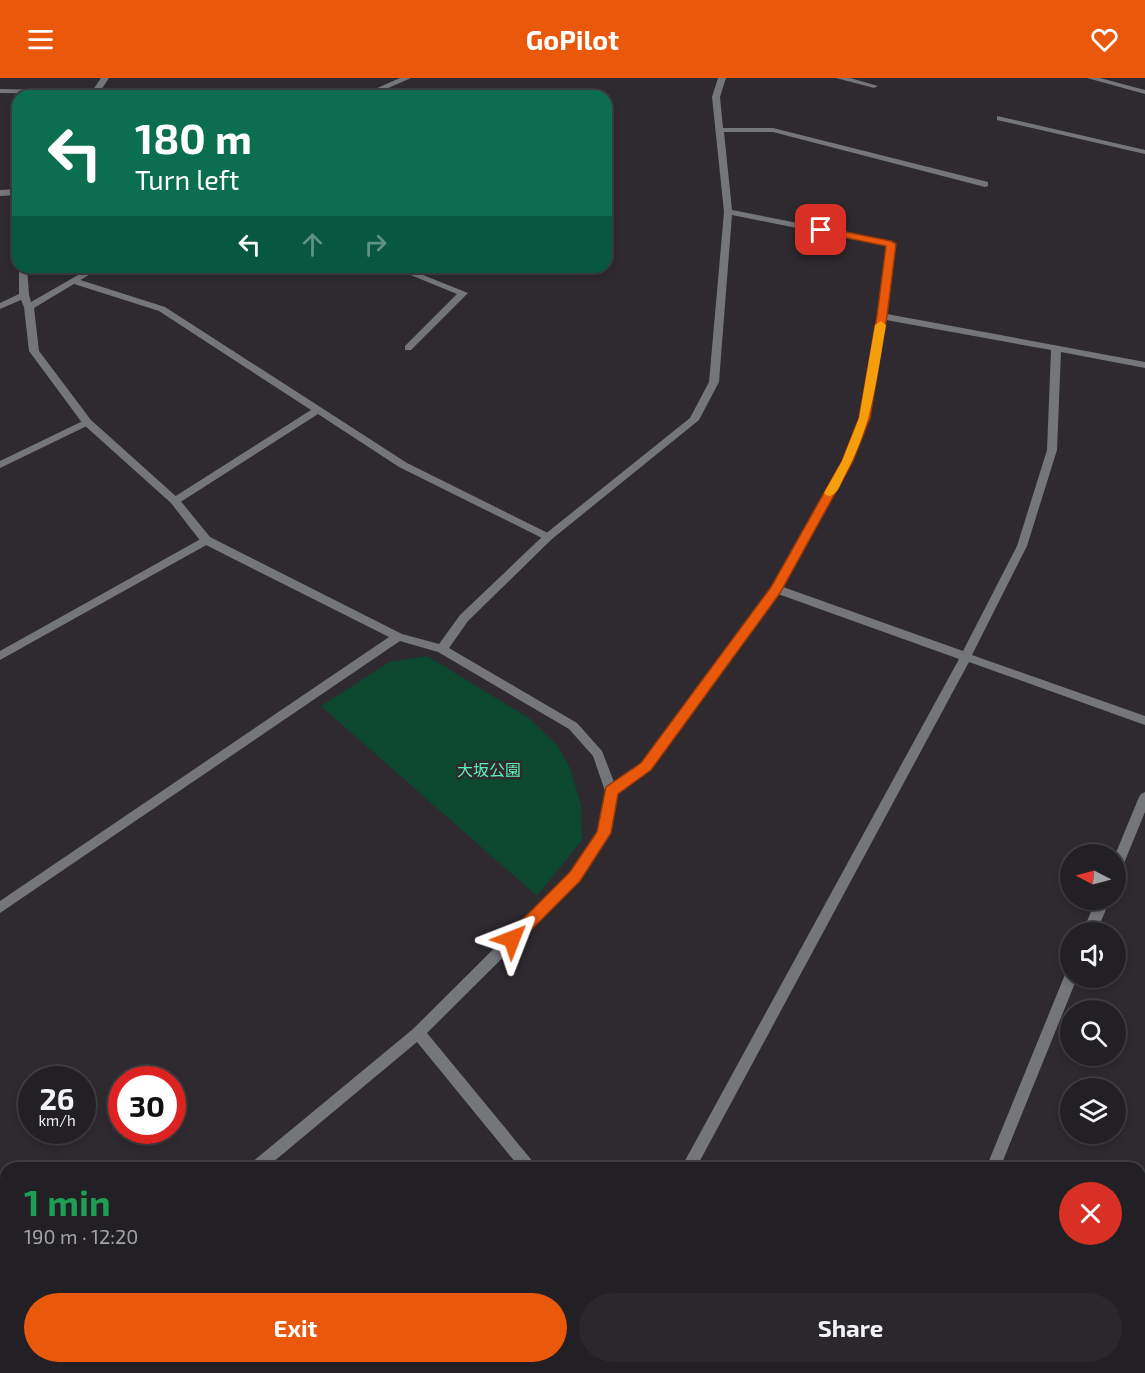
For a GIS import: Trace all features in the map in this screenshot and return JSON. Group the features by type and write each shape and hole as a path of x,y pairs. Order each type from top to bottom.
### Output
{"street":[{"path":"378,90 407,78"},
{"path":"442,649 464,618 548,537 694,420 714,382 728,212 716,97 722,78"},
{"path":"840,78 874,86"},
{"path":"1091,78 1145,92"},
{"path":"1000,118 1145,152"},
{"path":"719,130 773,130 985,184"},
{"path":"611,791 646,766 776,590 847,461 864,418 882,316 891,244 728,212"},
{"path":"23,273 24,295 29,307 34,351 87,422 175,501 206,540 398,637 442,649 573,726 598,754 611,791 604,833 575,877 418,1032 263,1162"},
{"path":"29,307 88,273"},
{"path":"408,348 463,293 411,273"},
{"path":"74,281 162,309 403,465 548,537"},
{"path":"0,306 24,295"},
{"path":"882,316 1145,365"},
{"path":"691,1162 965,658 1022,546 1052,450 1056,348"},
{"path":"175,501 318,409"},
{"path":"0,465 87,422"},
{"path":"0,656 206,540"},
{"path":"776,590 1145,721"},
{"path":"0,908 398,637"},
{"path":"1126,844 1145,797"},
{"path":"995,1162 1067,988"},
{"path":"418,1032 524,1162"}],"green space":[{"name":"大坂公園","path":"427,656 529,718 558,746 570,768 581,805 582,840 537,896 321,706 389,662"}],"slow traffic":[{"path":"830,493 847,461 864,418 881,325"}],"route":[{"path":"512,939 575,877 604,833 611,791 646,766 776,590 847,461 864,418 882,316 891,244 821,230"}]}
